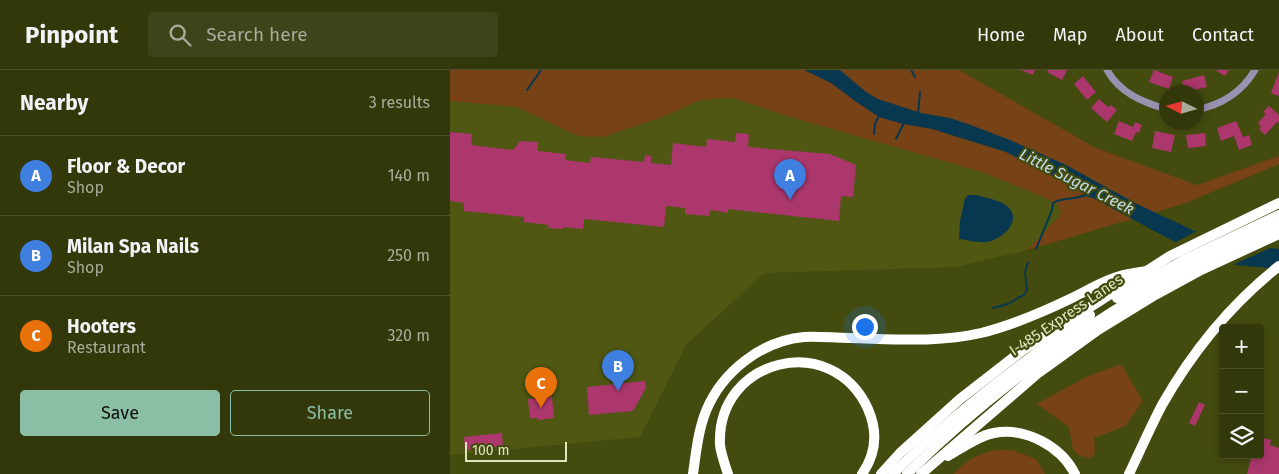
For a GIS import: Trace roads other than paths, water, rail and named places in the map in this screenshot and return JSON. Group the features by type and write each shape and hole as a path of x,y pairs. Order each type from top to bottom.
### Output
{"highway":[{"path":"880,474 900,453 960,399 1023,350 1170,256 1279,203"},
{"name":"I-485 Express Lanes","path":"907,474 966,420 1023,374 1094,323 1184,265 1248,229 1279,215"},
{"path":"924,470 1037,374 1098,330 1155,295 1278,228"},
{"name":"I-485 Express Lanes","path":"893,474 952,420 1032,355 1126,292 1184,265 1278,228"},
{"path":"1128,474 1162,406 1184,370 1212,332 1259,283 1279,266"},
{"path":"693,474 695,457 706,412 717,390 739,366 754,355 774,345 806,337 910,340 937,339 981,333 1039,313 1123,275 1146,271"},
{"path":"728,474 720,447 720,431 726,409 732,397 750,378 766,368 788,362 805,362 826,368 846,379 866,404 873,426 875,445 871,460 862,474"},
{"path":"924,470 982,437 994,433 1012,433 1034,438 1055,449 1075,474"},
{"path":"688,474 695,457"}],"street":[{"path":"1107,70 1117,84 1129,94 1159,107"},
{"path":"1204,108 1229,98 1245,84 1256,70"}],"water":[{"name":"Little Sugar Creek","path":"804,70 840,70 866,92 878,99 921,113 950,118 1010,140 1066,165 1135,203 1201,234 1279,249 1279,269 1236,265 1173,241 1093,198 1085,196 1083,192 1006,152 932,129 903,124 879,117 831,83"},
{"path":"968,195 976,195 1006,205 1012,214 1013,219 1008,230 992,241 980,242 959,239 960,221 965,198"}],"waterway":[{"path":"527,90 541,70"},
{"path":"911,70 915,77"},
{"path":"918,114 920,92"},
{"path":"874,134 875,124 879,115"},
{"path":"896,139 904,123"},
{"name":"Little Sugar Creek","path":"1036,249 1053,203 1085,195"},
{"path":"993,308 1008,304 1025,294 1027,289 1025,272 1028,262"}],"place":[{"name":"Floor & Decor","path":"790,200"},
{"name":"Milan Spa Nails","path":"618,391"},
{"name":"Hooters","path":"541,408"}]}
